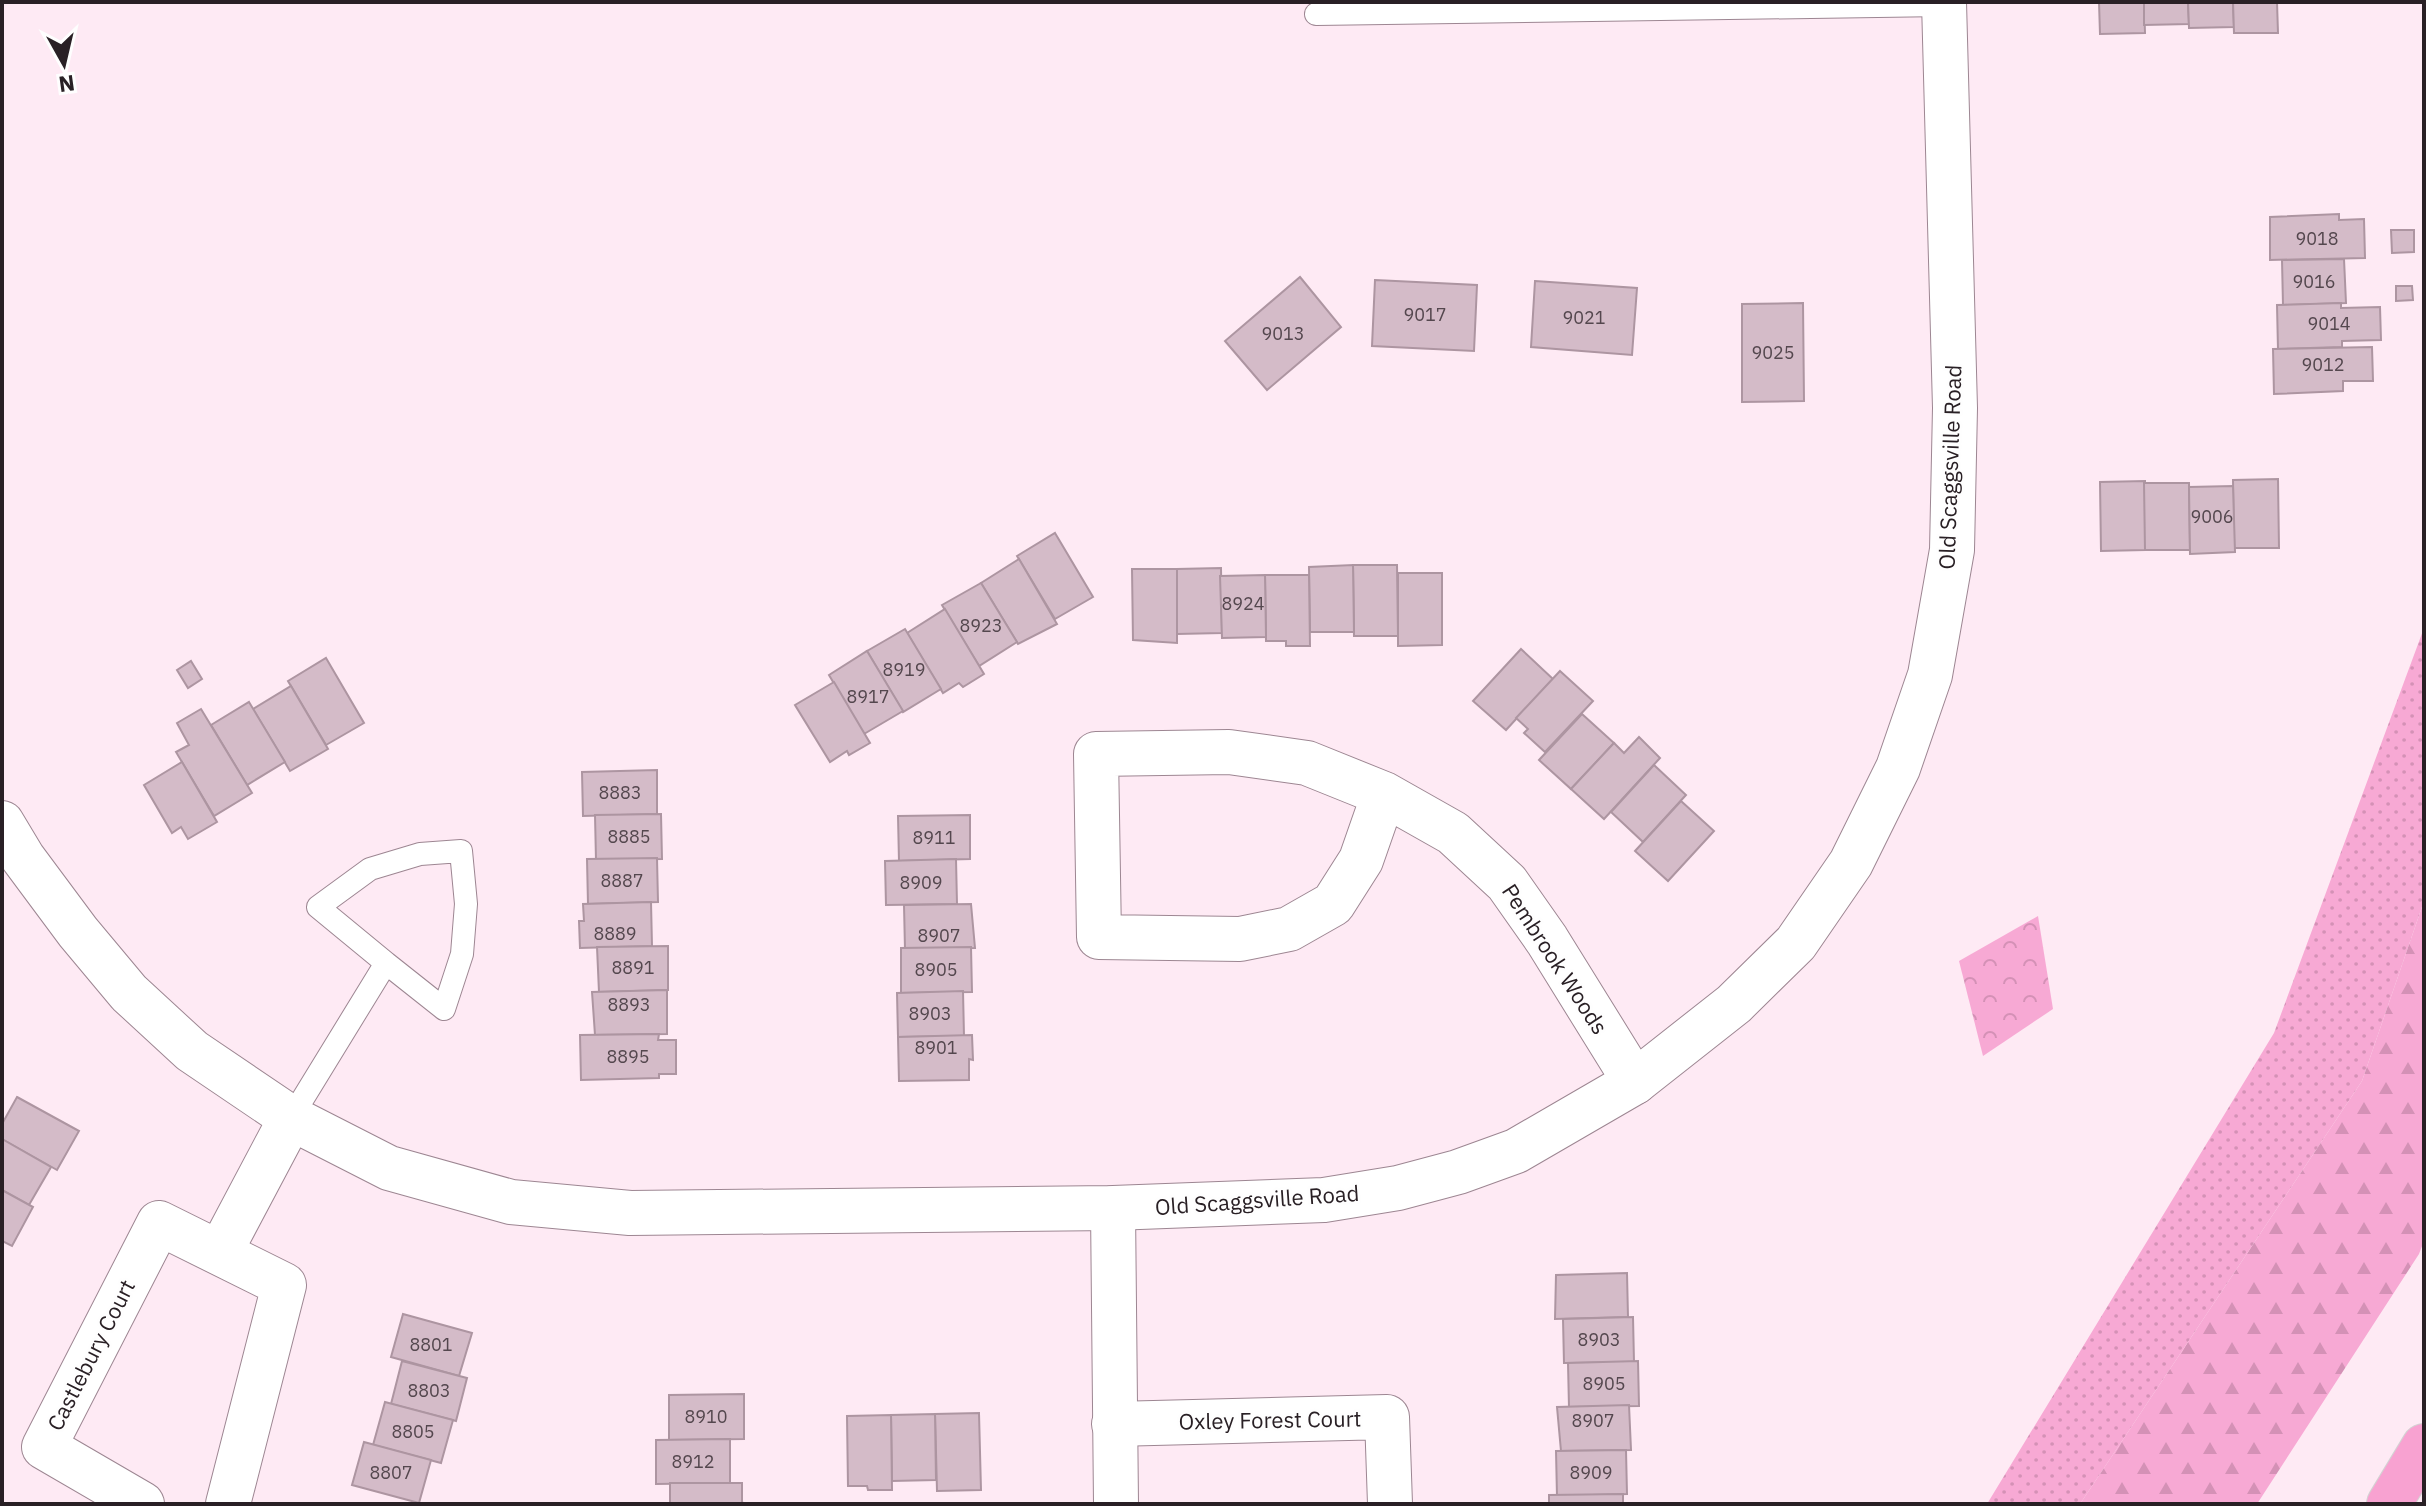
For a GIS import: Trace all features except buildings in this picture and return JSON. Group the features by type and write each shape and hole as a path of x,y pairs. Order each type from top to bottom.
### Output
{"highway":[{"path":"2389,1504 2424,1446"}],"street":[{"name":"Old Scaggsville Road","path":"2,823 23,858 78,932 129,993 192,1051 291,1118 389,1168 511,1202 630,1213 1113,1208 1324,1200 1398,1188 1458,1172 1516,1151 1635,1082 1734,1004 1796,943 1851,863 1898,768 1930,675 1952,550 1955,408 1944,4"},
{"name":"Pembrook Woods","path":"1384,794 1361,860 1333,904 1289,929 1240,939 1099,937 1096,754 1229,752 1307,763 1384,794 1453,833 1507,883 1547,940 1635,1082"},
{"path":"220,1252 291,1118"},
{"path":"1113,1208 1116,1504"},
{"name":"Castlebury Court","path":"142,1504 44,1447 159,1223 284,1285 228,1504"},
{"name":"Oxley Forest Court","path":"1114,1424 1387,1417 1390,1504"}],"lane":[{"path":"1316,14 1944,4"},
{"path":"461,851 466,904 462,954 444,1009 386,963 318,907 370,869 420,854 461,851"},
{"path":"291,1118 386,963"}],"green space":[{"path":"2424,628 2424,901 2362,1081 2080,1504 1987,1504 2274,1033"},
{"path":"2424,901 2424,1241 2419,1254 2257,1504 2080,1504 2362,1081"},
{"path":"2038,916 2053,1009 1983,1056 1959,961"}]}
